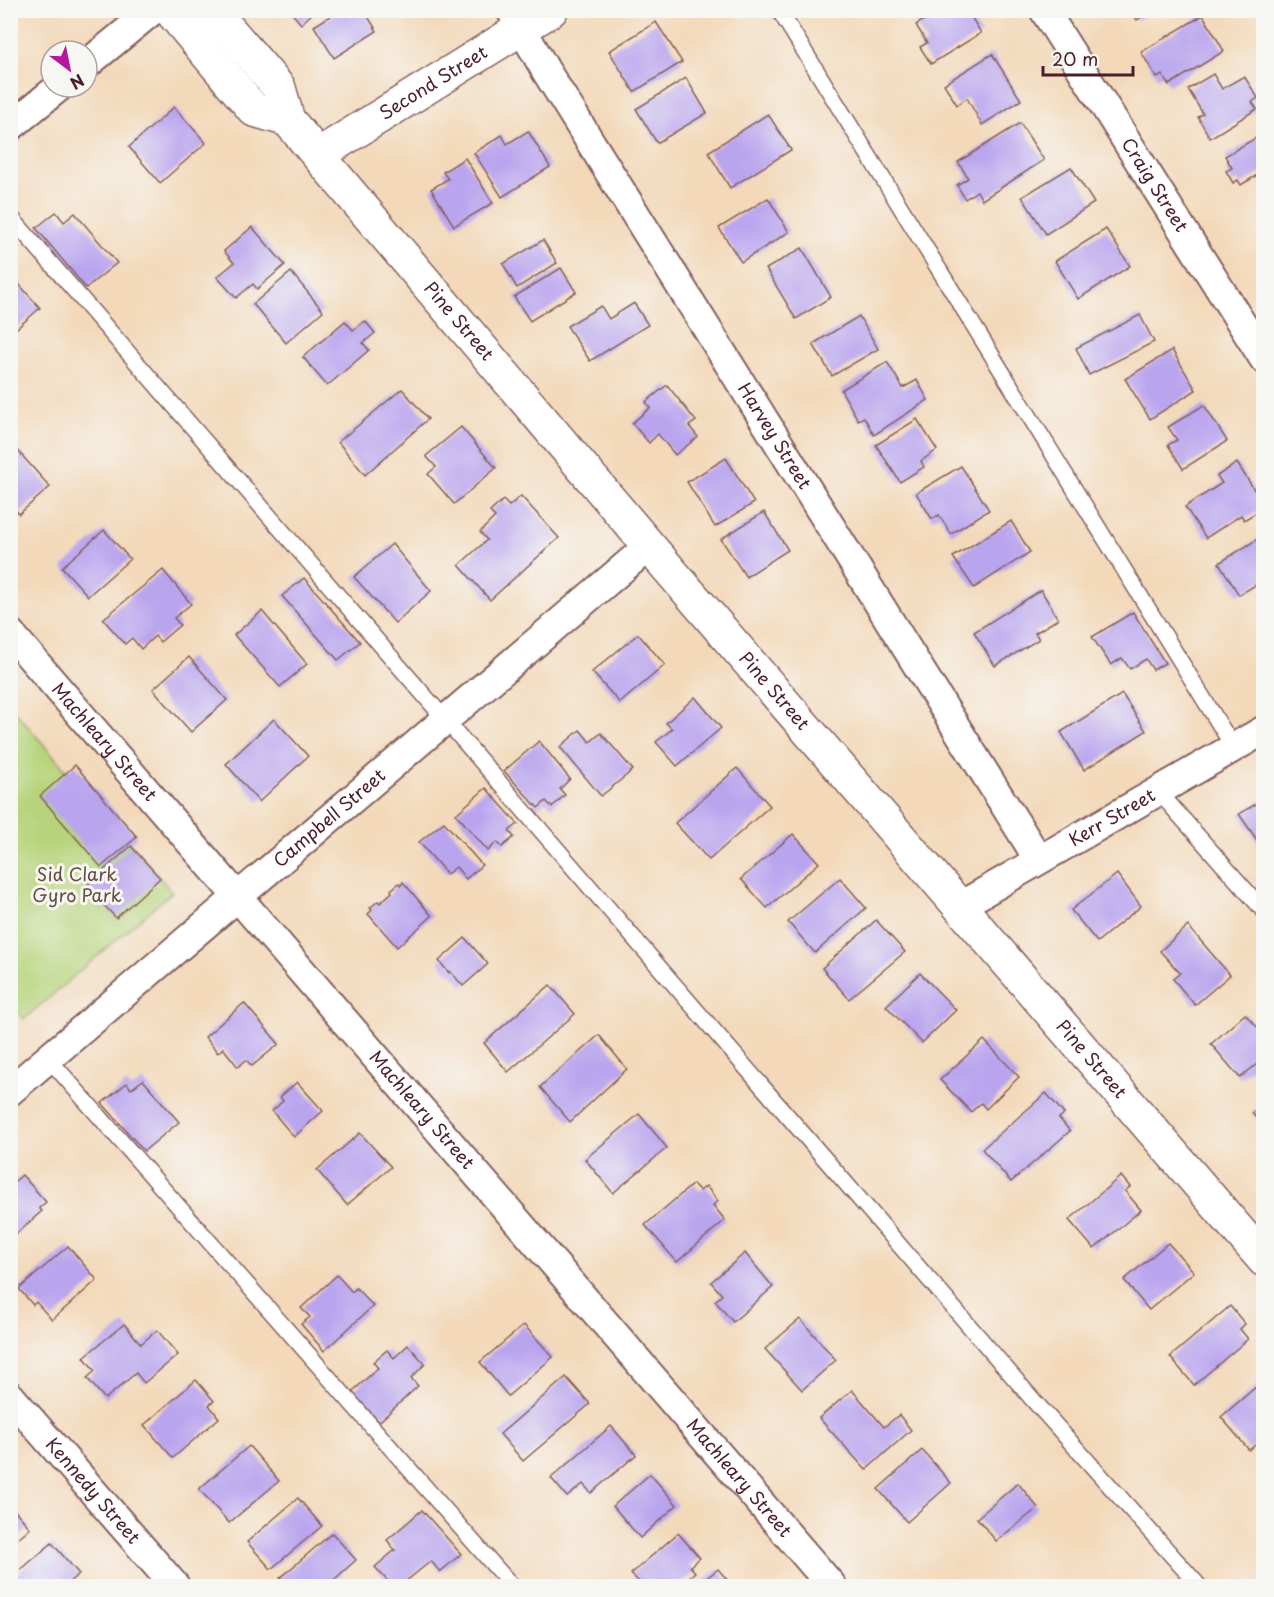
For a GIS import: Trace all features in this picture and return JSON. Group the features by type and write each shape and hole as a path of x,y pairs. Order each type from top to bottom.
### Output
{"street":[{"path":"99,54 153,10"},
{"path":"170,10 254,110 288,120"},
{"name":"Pine Street","path":"212,10 279,88 288,120 649,546 1263,1260"},
{"name":"Second Street","path":"318,155 517,20 551,10"},
{"name":"Craig Street","path":"1044,10 1263,359"},
{"name":"Harvey Street","path":"517,20 552,82 1039,861"},
{"path":"10,127 44,99"},
{"name":"Campbell Street","path":"10,1091 649,546"},
{"name":"Machleary Street","path":"10,633 832,1587"},
{"name":"Kerr Street","path":"960,906 1263,730"},
{"name":"Kennedy Street","path":"10,1396 175,1587"}],"lane":[{"path":"779,10 1234,748"},
{"path":"10,216 1034,1401 1199,1587"},
{"path":"1158,791 1263,910"},
{"path":"48,1058 512,1587"}],"green space":[{"name":"Sid Clark Gyro Park","path":"10,706 172,892 24,1019 10,1004"}],"building":[{"path":"289,10 316,10 301,24"},
{"path":"340,10 364,10 377,31 334,58 314,26"},
{"path":"939,10 967,10 981,33 931,64 920,47 927,43 916,25"},
{"path":"1130,10 1153,10 1137,20"},
{"path":"1203,15 1224,51 1169,85 1162,75 1157,78 1141,52"},
{"path":"656,22 682,62 634,92 609,51"},
{"path":"992,54 1021,100 982,125 967,98 957,105 944,84"},
{"path":"1213,74 1222,89 1244,76 1258,98 1252,102 1257,109 1210,138 1198,117 1203,114 1188,89"},
{"path":"686,78 707,113 657,143 636,109"},
{"path":"174,107 206,143 160,183 129,147"},
{"path":"768,114 791,150 730,188 708,152"},
{"path":"1020,123 1044,160 982,200 977,191 965,199 957,185 968,178 958,162"},
{"path":"528,131 550,167 502,197 474,153 502,135 507,144"},
{"path":"1264,133 1264,171 1241,185 1238,180 1233,183 1226,171 1232,168 1225,156"},
{"path":"465,158 493,203 454,226 431,189 448,179 443,172"},
{"path":"1071,167 1094,203 1046,234 1022,197"},
{"path":"768,198 789,232 741,262 719,228"},
{"path":"56,212 64,222 75,213 117,263 86,288 36,228"},
{"path":"252,227 285,265 257,289 253,284 236,298 217,277 234,263 224,251"},
{"path":"1106,229 1130,266 1078,299 1055,261"},
{"path":"543,240 557,263 517,288 503,264"},
{"path":"802,248 831,297 796,319 766,269"},
{"path":"561,268 576,292 530,321 514,297"},
{"path":"291,272 323,311 286,343 253,304"},
{"path":"10,274 40,308 10,334"},
{"path":"634,303 648,325 590,361 567,326 601,306 609,319"},
{"path":"1140,315 1154,342 1089,375 1076,348"},
{"path":"859,316 878,349 832,376 813,344"},
{"path":"345,321 353,330 365,321 375,333 363,343 369,350 327,386 303,357"},
{"path":"1172,350 1196,390 1150,419 1125,379"},
{"path":"887,362 903,388 917,380 928,400 874,435 864,417 858,420 841,390"},
{"path":"667,385 696,421 689,426 698,437 675,455 658,434 649,443 632,423 650,408 646,402"},
{"path":"402,389 428,419 365,475 338,442"},
{"path":"1204,405 1227,441 1183,469 1168,445 1177,440 1168,427"},
{"path":"917,419 937,450 921,461 924,467 900,482 876,445"},
{"path":"461,427 496,468 454,504 428,474 436,467 426,456"},
{"path":"18,451 50,487 19,514 10,504 10,458"},
{"path":"726,458 754,503 715,527 687,482"},
{"path":"1237,463 1264,508 1244,520 1241,515 1206,538 1185,507 1222,483 1217,476"},
{"path":"961,466 989,510 951,534 939,515 932,519 916,493"},
{"path":"521,496 559,538 490,600 459,565 487,540 480,532 495,517 490,512 503,500 509,506"},
{"path":"764,512 788,550 746,577 721,539"},
{"path":"1011,521 1030,552 974,588 953,557"},
{"path":"104,530 130,559 88,596 62,567"},
{"path":"1264,535 1264,580 1239,595 1219,563"},
{"path":"392,544 431,591 395,623 354,577"},
{"path":"163,570 191,604 174,618 180,625 160,642 155,636 141,649 132,638 125,644 103,619"},
{"path":"304,578 360,642 338,660 282,596"},
{"path":"1041,590 1058,619 1035,633 1039,639 995,666 974,632"},
{"path":"262,611 307,664 280,687 234,635"},
{"path":"1133,612 1165,663 1153,670 1146,659 1130,669 1122,658 1111,665 1092,637"},
{"path":"638,634 665,665 620,703 592,672"},
{"path":"189,657 227,700 191,732 153,689"},
{"path":"1122,694 1146,731 1084,770 1061,732"},
{"path":"695,697 721,728 677,766 656,742 672,729 666,723"},
{"path":"274,719 308,756 259,802 226,764"},
{"path":"580,730 590,742 601,733 633,770 601,796 560,747"},
{"path":"539,741 570,779 560,789 565,795 552,807 546,801 538,808 504,771"},
{"path":"75,765 137,837 101,867 40,796"},
{"path":"737,768 770,806 709,860 675,823"},
{"path":"486,788 518,824 509,831 514,837 502,847 497,842 488,851 456,814"},
{"path":"1264,799 1264,850 1239,814"},
{"path":"444,822 482,865 466,879 456,867 447,874 419,842"},
{"path":"793,834 819,863 767,908 741,879"},
{"path":"131,846 160,878 116,918 86,886"},
{"path":"1117,874 1141,906 1097,942 1071,910"},
{"path":"840,878 866,908 815,953 788,922"},
{"path":"403,882 432,916 397,947 368,914 372,910 370,908 378,901 380,903 392,892 391,890"},
{"path":"876,920 905,952 849,999 822,968"},
{"path":"1188,926 1230,975 1195,1005 1173,979 1180,973 1160,951"},
{"path":"465,938 488,964 463,986 439,961"},
{"path":"920,973 956,1010 922,1043 886,1006"},
{"path":"550,985 575,1014 508,1072 484,1043"},
{"path":"244,1003 279,1044 252,1066 246,1060 238,1067 223,1048 218,1053 205,1037"},
{"path":"1245,1014 1264,1034 1264,1058 1240,1078 1211,1044"},
{"path":"599,1035 627,1069 570,1122 540,1087"},
{"path":"984,1040 1019,1077 986,1109 981,1103 971,1112 940,1080"},
{"path":"143,1080 179,1122 144,1151 102,1103 127,1083 131,1089"},
{"path":"297,1082 323,1111 294,1137 272,1111 283,1101 280,1097"},
{"path":"1046,1093 1064,1114 1059,1118 1070,1131 1011,1182 982,1149"},
{"path":"1264,1103 1264,1127 1252,1113"},
{"path":"639,1114 667,1148 613,1193 585,1159"},
{"path":"360,1133 391,1167 347,1205 317,1170"},
{"path":"22,1175 46,1202 39,1208 42,1211 10,1239 10,1176 15,1181"},
{"path":"1121,1176 1130,1187 1125,1191 1141,1210 1094,1249 1069,1220"},
{"path":"693,1184 700,1191 706,1186 718,1201 713,1205 725,1220 677,1262 645,1225"},
{"path":"1168,1243 1194,1272 1149,1310 1124,1280"},
{"path":"68,1246 97,1280 52,1320 36,1302 33,1305 19,1289"},
{"path":"745,1253 773,1287 733,1322 715,1301 722,1295 711,1282"},
{"path":"337,1275 352,1292 356,1288 373,1306 324,1351 301,1324 310,1317 301,1308"},
{"path":"1230,1306 1245,1324 1240,1329 1248,1339 1194,1385 1170,1357"},
{"path":"800,1319 836,1360 802,1390 765,1349"},
{"path":"124,1324 141,1344 157,1330 178,1355 144,1383 136,1373 105,1399 87,1378 95,1371 84,1357"},
{"path":"524,1325 553,1357 508,1396 480,1362"},
{"path":"408,1345 425,1364 411,1378 418,1386 379,1422 352,1392 378,1368 373,1362 387,1350 394,1358"},
{"path":"566,1377 590,1404 523,1461 500,1434"},
{"path":"196,1380 214,1401 209,1405 219,1418 173,1458 144,1425"},
{"path":"1264,1380 1264,1438 1249,1450 1221,1417"},
{"path":"852,1390 884,1427 899,1415 911,1430 866,1470 819,1418"},
{"path":"611,1426 636,1455 591,1493 583,1484 567,1497 551,1478"},
{"path":"249,1446 279,1481 229,1523 199,1489"},
{"path":"922,1450 951,1483 907,1522 878,1489"},
{"path":"650,1474 677,1505 640,1538 613,1506"},
{"path":"1018,1483 1038,1508 996,1541 977,1518"},
{"path":"298,1498 322,1526 271,1569 247,1542"},
{"path":"10,1505 30,1528 10,1545"},
{"path":"422,1510 461,1554 440,1572 431,1561 400,1586 392,1586 375,1567 395,1550 387,1540"},
{"path":"332,1533 356,1560 327,1586 287,1586 280,1578"},
{"path":"678,1533 700,1558 690,1566 695,1572 679,1586 643,1586 631,1574"},
{"path":"52,1543 79,1574 64,1586 12,1586 10,1579"},
{"path":"718,1569 735,1586 697,1586"}]}
